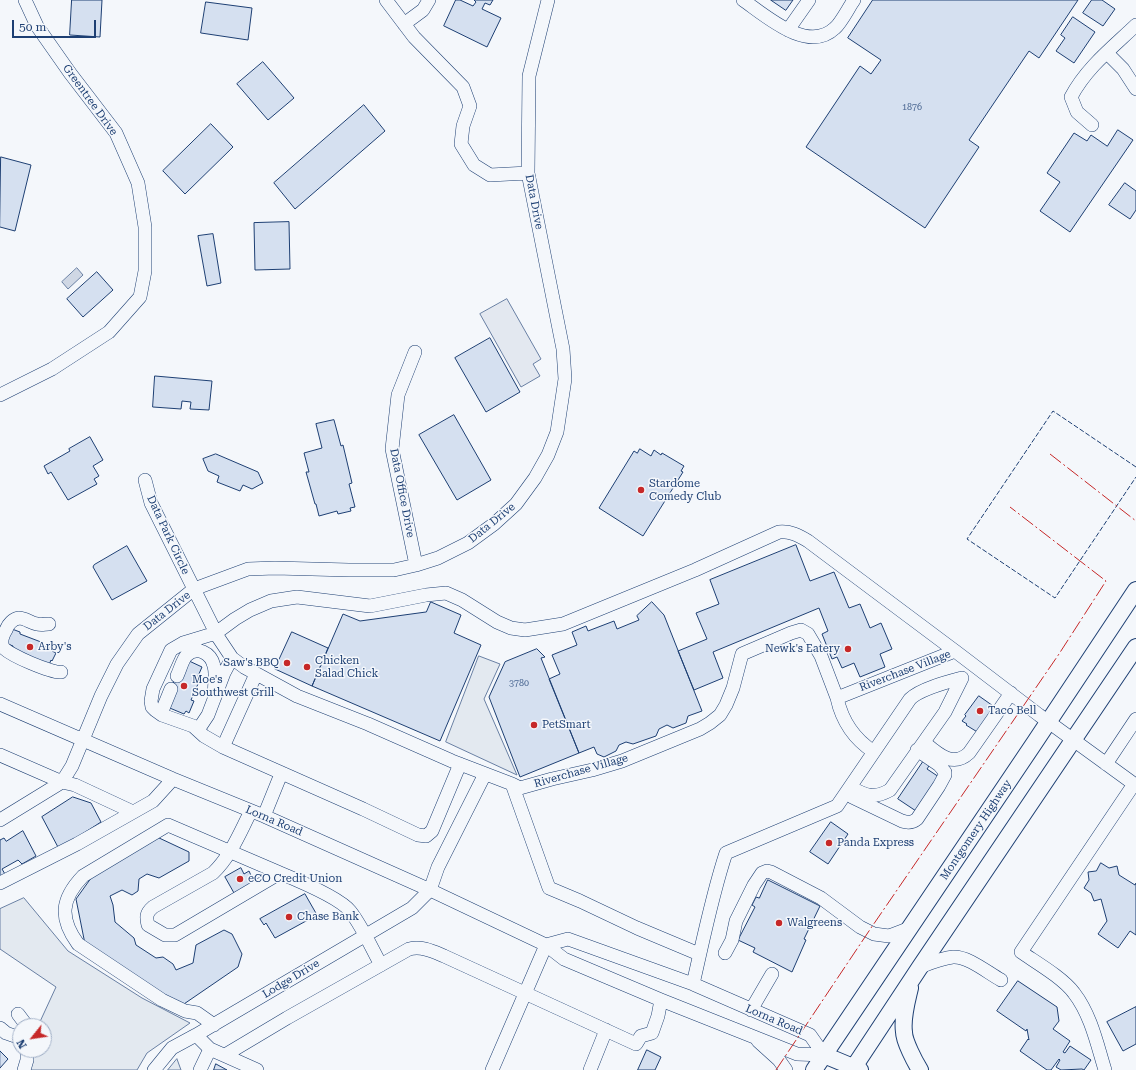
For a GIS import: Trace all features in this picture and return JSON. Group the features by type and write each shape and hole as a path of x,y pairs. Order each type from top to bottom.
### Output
{"main road":[{"name":"Montgomery Highway","path":"814,1070 1049,722 1136,590"},
{"path":"824,1054 855,1069 916,973 1136,647"},
{"path":"916,973 906,1008 904,1033 915,1063 920,1070"}],"street":[{"name":"Greentree Drive","path":"0,395 52,369 109,332 140,297 145,271 145,227 138,183 116,133 70,74 37,26 25,0"},
{"path":"404,24 423,10 429,0"},
{"name":"Data Drive","path":"62,782 72,766 101,696 117,664 138,634 194,589 248,569 394,570 438,558 468,544 494,524 516,504 535,478 548,455 557,432 566,379 563,349 528,173 529,76 548,0"},
{"path":"742,0 788,30 801,36 819,37 836,28 854,0"},
{"path":"788,30 809,0"},
{"path":"392,3 404,24 427,51 464,87 470,106 463,126 461,144 474,165 490,175 528,173"},
{"path":"1092,125 1077,112 1071,97 1076,86 1089,70 1136,25"},
{"path":"1107,53 1123,69 1136,89"},
{"name":"Data Office Drive","path":"416,352 398,395 392,450 416,565"},
{"name":"Data Park Circle","path":"145,480 151,503 194,589"},
{"path":"460,764 432,831 429,834 421,836 223,747 204,736 193,726 162,715 152,707 151,701 153,689 171,650 183,643 216,633 250,610 271,601 298,597 370,606 426,595 446,593 462,600 497,622 511,628 525,630 563,624 696,570 779,532 788,531 808,541 955,651"},
{"name":"Riverchase Village","path":"194,589 216,633 232,658 244,667 298,696 520,788 622,761 700,728 720,715 726,705 733,688 742,654 791,633 801,630 808,634 821,656 837,698 955,651 973,666 1134,784 1021,952 1056,976 1074,992 1087,1015 1105,1070"},
{"path":"49,624 36,624 19,618 8,625 2,637 2,646 10,653 38,666 56,673 61,672"},
{"path":"177,676 184,659 188,655 196,651 205,653 215,667 215,697"},
{"path":"198,730 208,715 224,673 232,658"},
{"path":"847,791 873,797 890,790 945,712 962,678 973,666"},
{"path":"223,747 256,674"},
{"path":"693,984 719,874 726,853 837,806 914,696 945,683 962,678"},
{"path":"162,715 162,711 171,689"},
{"path":"920,746 949,759 958,760 965,757 1011,693"},
{"path":"837,698 850,731 863,745 874,752"},
{"name":"Lorna Road","path":"0,704 173,779 264,816 430,890 546,945 564,959 661,1000 797,1054 824,1054"},
{"path":"1106,764 1136,720"},
{"path":"847,791 902,821 908,823 913,822 925,808 944,779 945,775 945,772 939,765 920,746"},
{"path":"0,755 62,782 75,785 133,812"},
{"path":"264,816 281,774"},
{"path":"430,890 438,867 485,774"},
{"path":"0,883 77,844 153,801 173,779"},
{"path":"0,820 62,782"},
{"path":"512,784 549,888 580,900 637,928 699,954"},
{"path":"251,811 221,866 148,911 146,917 148,925 165,935 175,935 280,873"},
{"path":"214,1025 197,1013 185,1011 162,1000 78,944 70,933 66,922 65,908 68,895 83,876 168,825 302,882 342,903 350,911 381,965"},
{"path":"725,953 732,940 736,921 751,891 762,873 767,871 821,898 860,927 874,934 889,936 910,928"},
{"name":"Lodge Drive","path":"154,1070 172,1048 214,1025 412,908 430,890"},
{"name":"Lorna Road","path":"546,945 568,939 693,984 810,1035 824,1054"},
{"path":"492,1070 546,945"},
{"path":"225,1056 287,1018 409,949 415,948 422,948 444,956 636,1044 641,1036 652,1033 658,1016 661,1000"},
{"path":"916,973 939,960 954,957 967,959 1001,980"},
{"path":"751,1010 772,974"},
{"path":"18,1014 21,1018"},
{"path":"0,1028 6,1033 12,1035"},
{"path":"590,1070 606,1030"},
{"path":"196,1035 210,1049 257,1070"},
{"path":"753,1036 778,1060 786,1070"},
{"path":"200,1070 210,1049"},
{"path":"24,1070 27,1058"}],"shaded area":[{"path":"77,268 83,275 68,289 62,282"},
{"path":"507,299 541,359 533,364 540,376 521,387 480,314"},
{"path":"479,656 500,664 484,699 517,775 446,742"},
{"path":"24,898 68,951 142,998 190,1023 147,1053 137,1070 24,1070 26,1058 52,1058 52,1018 42,1018 56,987 0,949 0,909"},
{"path":"177,1059 181,1070 168,1070"}],"building":[{"path":"72,0 102,0 100,37 70,35"},
{"path":"456,0 460,0 473,6 476,2 474,0 493,0 490,5 485,3 482,9 501,18 487,47 444,26"},
{"path":"771,0 793,0 786,10"},
{"path":"873,0 1078,0 1039,58 1029,51 969,140 979,147 925,228 806,147 860,66 871,74 881,60 848,38"},
{"path":"1092,0 1102,0 1115,9 1103,26 1083,13"},
{"path":"206,2 252,8 248,40 201,33"},
{"path":"1073,17 1095,32 1074,63 1056,51 1065,38 1061,35"},
{"path":"263,62 294,98 268,120 237,84"},
{"path":"364,105 385,131 295,209 274,183"},
{"path":"211,124 233,147 185,194 163,171"},
{"path":"1118,130 1133,140 1070,232 1040,211 1060,182 1047,173 1074,133 1087,141 1091,135 1107,146"},
{"path":"1,157 31,165 15,231 0,227"},
{"path":"1125,183 1136,191 1136,210 1130,219 1109,205"},
{"path":"289,222 290,269 255,270 254,223"},
{"path":"213,234 221,283 207,286 198,236"},
{"path":"97,272 113,290 83,317 67,299"},
{"path":"490,338 520,392 486,412 455,358"},
{"path":"155,376 212,381 209,410 190,409 191,402 182,401 181,409 153,407"},
{"path":"454,415 491,480 457,500 419,435"},
{"path":"334,420 341,446 343,445 352,483 349,484 355,507 350,508 351,511 338,514 337,511 319,516 306,472 309,472 304,453 322,448 316,424"},
{"path":"90,437 103,460 93,466 99,476 94,479 97,484 68,500 51,472 48,474 44,466"},
{"name":"Stardome Comedy Club","path":"640,449 651,456 654,450 661,455 662,453 684,466 681,471 683,472 643,536 599,508 634,451 637,453"},
{"path":"216,454 258,472 263,483 252,489 243,485 240,491 217,482 219,476 208,471 203,459"},
{"path":"796,545 810,581 834,572 849,608 860,604 870,628 881,623 892,649 880,654 885,667 860,677 854,663 842,668 837,657 832,659 822,634 828,631 819,608 713,652 723,678 694,690 678,651 707,639 696,613 719,604 710,580"},
{"path":"127,546 147,581 112,600 93,567"},
{"path":"431,602 461,615 454,633 481,645 440,741 312,686 343,614 360,621 426,612"},
{"path":"652,602 664,615 702,711 688,716 686,723 673,728 667,725 659,729 656,736 633,744 626,742 619,745 616,751 604,757 597,754 594,747 579,753 549,679 560,674 552,655 577,645 572,632 586,626 588,631 614,621 617,629 639,620 637,616"},
{"name":"Arby's","path":"12,629 20,632 20,634 41,642 41,644 53,650 52,651 56,653 49,665 11,651 13,646 5,643"},
{"path":"292,632 328,648 312,686 275,669"},
{"name":"PetSmart","path":"537,649 545,657 541,658 579,753 520,777 489,697 505,662"},
{"name":"Moe's Southwest Grill","path":"187,660 202,667 195,683 198,684 191,700 194,701 189,713 186,711 184,714 165,706 176,675"},
{"name":"Taco Bell","path":"979,696 996,708 979,733 962,721"},
{"path":"925,759 931,763 927,769 942,779 916,811 898,799"},
{"path":"73,797 91,803 101,822 59,849 42,817"},
{"name":"Panda Express","path":"831,822 848,834 828,864 810,852"},
{"path":"23,831 36,856 22,864 18,860 2,869 5,874 0,877 0,840 4,838 6,841"},
{"path":"157,837 189,852 189,861 159,878 147,874 139,879 138,891 132,895 122,890 110,896 113,905 115,922 134,938 136,945 156,958 163,957 173,964 176,970 193,963 196,945 224,930 232,934 242,954 238,967 181,1006 85,944 76,899 94,874"},
{"path":"1101,863 1109,868 1117,866 1119,875 1135,885 1136,883 1136,935 1130,931 1118,948 1098,934 1107,921 1101,899 1094,901 1091,893 1084,888 1089,880 1088,872 1096,871"},
{"name":"eCO Credit Union","path":"241,868 244,874 249,871 254,882 234,893 225,877"},
{"name":"Walgreens","path":"768,880 820,906 804,939 806,940 792,972 753,952 755,948 738,940 755,907 752,905 756,897 759,898"},
{"name":"Chase Bank","path":"305,894 317,915 275,938 266,923 264,925 260,919"},
{"path":"1018,981 1057,1007 1059,1021 1053,1029 1070,1041 1063,1052 1065,1053 1070,1046 1091,1060 1084,1070 1061,1070 1056,1067 1060,1060 1059,1059 1051,1070 1047,1070 1020,1051 1028,1039 1029,1040 1027,1029 1026,1031 997,1011"},
{"path":"1136,1007 1136,1044 1123,1051 1107,1022"},
{"path":"647,1050 661,1057 655,1070 638,1070"},
{"path":"0,1051 8,1059 0,1068"},
{"path":"216,1064 227,1070 214,1070"}],"fence":[{"path":"1136,467 1053,411 967,539 1055,598 1136,477"}],"power":[{"path":"1050,454 1136,521"},
{"path":"776,1070 871,928 1059,654 1106,581 1010,507"}],"place":[{"name":"Stardome Comedy Club","path":"641,490"},
{"name":"Arby's","path":"30,647"},
{"name":"Newk's Eatery","path":"848,649"},
{"name":"Saw's BBQ","path":"287,663"},
{"name":"Chicken Salad Chick","path":"307,667"},
{"name":"Moe's Southwest Grill","path":"184,686"},
{"name":"Taco Bell","path":"980,711"},
{"name":"PetSmart","path":"534,725"},
{"name":"Panda Express","path":"829,843"},
{"name":"eCO Credit Union","path":"240,879"},
{"name":"Chase Bank","path":"289,917"},
{"name":"Walgreens","path":"779,923"}]}
